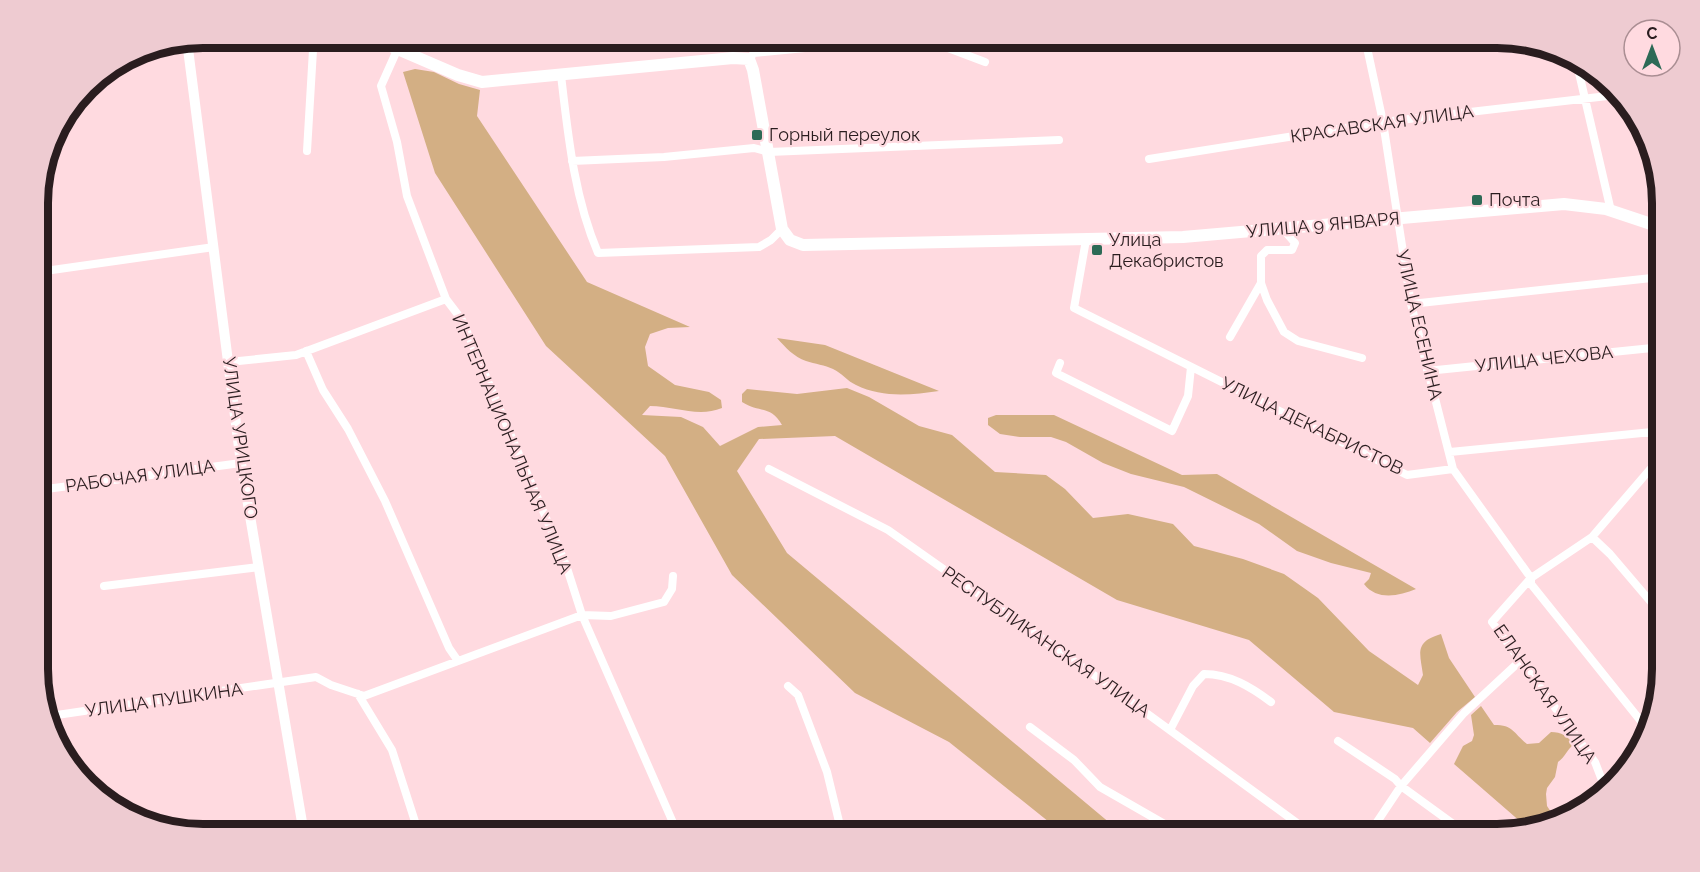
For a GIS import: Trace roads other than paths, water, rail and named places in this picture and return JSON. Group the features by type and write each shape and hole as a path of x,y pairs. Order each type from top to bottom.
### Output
{"main road":[{"path":"398,48 458,75 482,82 751,56 782,229"},
{"name":"УЛИЦА 9 ЯНВАРЯ","path":"782,229 790,240 802,245 1183,237 1564,204 1611,211 1652,224"}],"street":[{"path":"307,151 314,48"},
{"name":"ИНТЕРНАЦИОНАЛЬНАЯ УЛИЦА","path":"398,48 381,86 397,142 407,196 446,299 462,320 566,564 582,615 674,824"},
{"path":"754,48 751,56 817,48"},
{"path":"948,48 985,62"},
{"name":"УЛИЦА ЕСЕНИНА","path":"1367,48 1383,122 1411,304 1454,469"},
{"name":"УЛИЦА УРИЦКОГО","path":"188,49 241,463 302,824"},
{"path":"1579,72 1611,211"},
{"path":"561,75 572,160 587,227 598,253 759,247 771,240 782,229"},
{"name":"КРАСАВСКАЯ УЛИЦА","path":"1149,159 1383,122 1608,96"},
{"path":"572,160 664,157 754,148 769,152 1059,140"},
{"path":"1282,228 1294,243 1292,250 1267,250 1261,256 1261,283 1284,332 1298,341 1362,358"},
{"name":"УЛИЦА ДЕКАБРИСТОВ","path":"1086,240 1074,308 1407,475 1454,469"},
{"path":"48,271 214,247"},
{"path":"1411,304 1652,278"},
{"path":"1230,337 1261,283"},
{"path":"229,362 296,355 446,299"},
{"name":"УЛИЦА ЧЕХОВА","path":"1427,371 1652,347"},
{"path":"306,351 323,390 348,429 385,501 444,637 458,661"},
{"path":"1060,363 1056,373 1172,431 1188,396 1191,367"},
{"path":"1450,452 1652,433"},
{"name":"РАБОЧАЯ УЛИЦА","path":"48,489 241,463"},
{"path":"1531,578 1592,537 1652,468"},
{"name":"РЕСПУБЛИКАНСКАЯ УЛИЦА","path":"769,469 888,530 1009,614 1298,824"},
{"path":"1454,469 1557,618 1642,723"},
{"path":"1592,537 1610,554 1652,603"},
{"path":"104,586 259,567"},
{"path":"358,694 364,696 582,615 611,616 664,602 672,589 673,576"},
{"name":"ЕЛАНСКАЯ УЛИЦА","path":"1531,578 1492,622 1595,762 1602,782"},
{"path":"1376,824 1401,786 1464,713 1520,661"},
{"path":"1170,730 1193,686 1204,674 1236,680 1271,702"},
{"name":"УЛИЦА ПУШКИНА","path":"55,715 316,677 331,686 358,694"},
{"path":"788,686 798,694 827,772 839,824"},
{"path":"358,694 392,750 416,824"},
{"path":"1030,727 1074,760 1100,787 1165,824"},
{"path":"1338,741 1395,778 1401,786 1453,824"}],"place":[{"name":"Горный переулок","path":"757,135"},
{"name":"Почта","path":"1477,200"},
{"name":"Улица Декабристов","path":"1097,250"}]}
